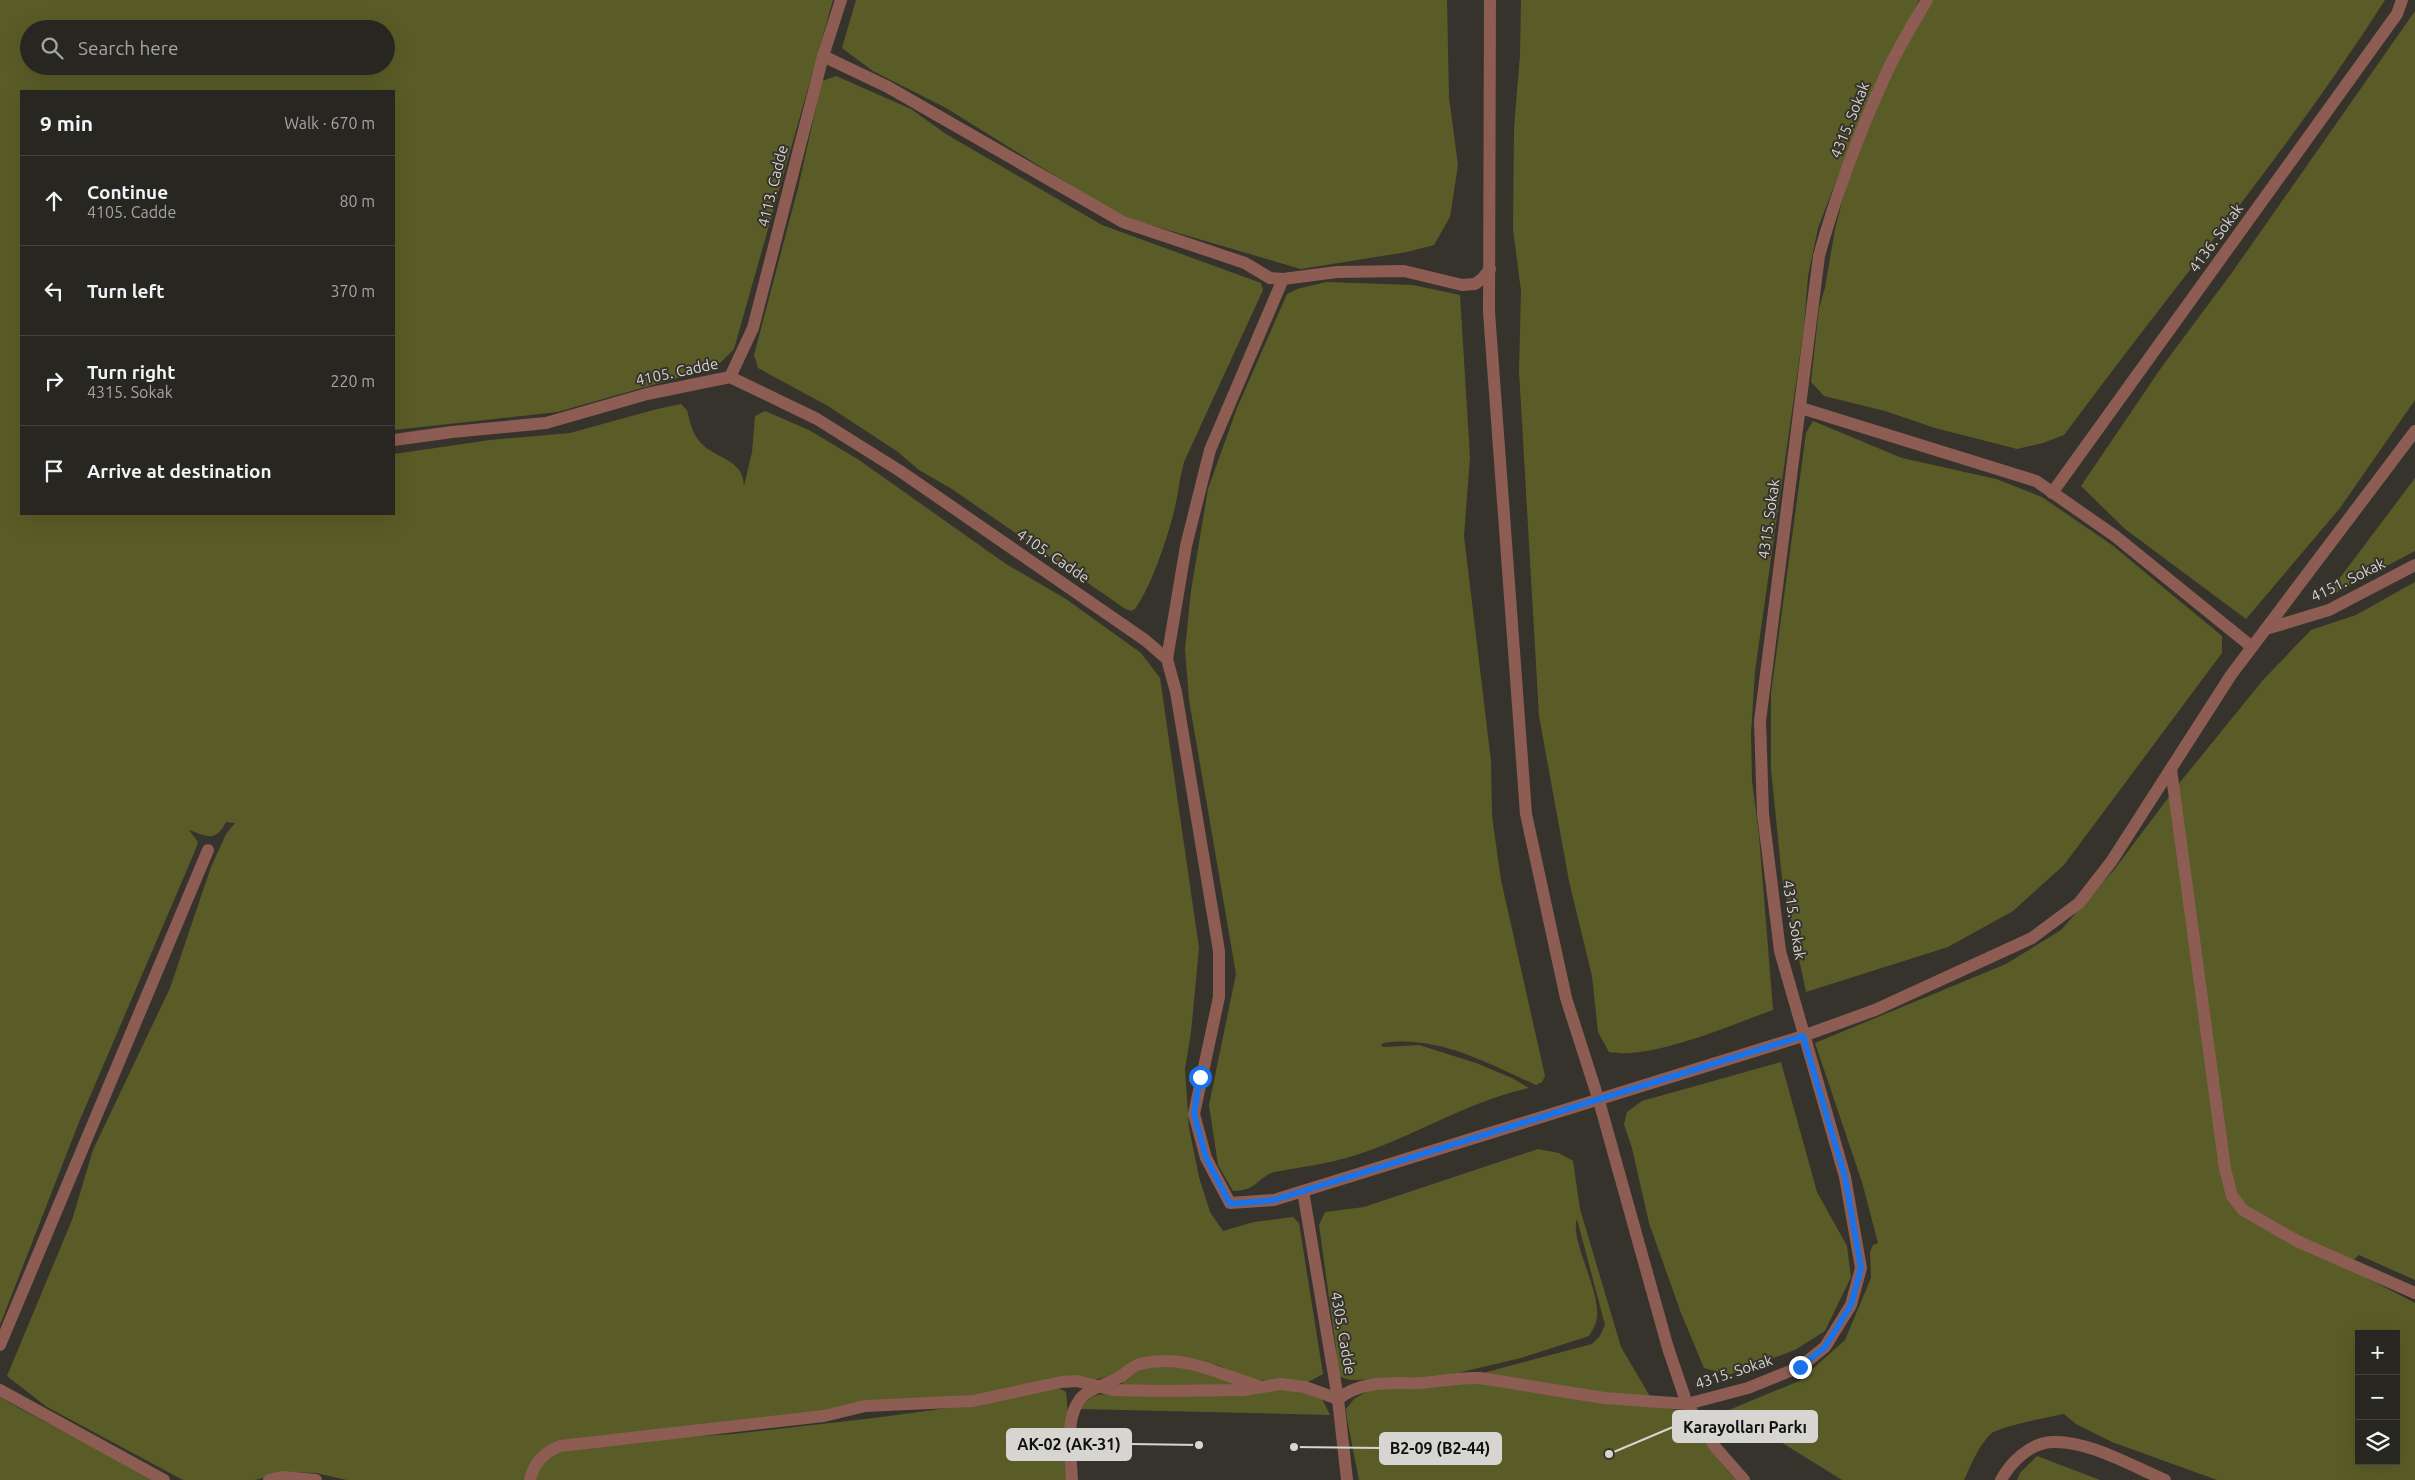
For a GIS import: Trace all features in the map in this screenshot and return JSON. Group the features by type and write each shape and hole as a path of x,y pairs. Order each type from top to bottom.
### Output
{"street":[{"name":"4113. Cadde","path":"730,377 753,328 823,56 841,0"},
{"path":"1490,0 1490,268 1488,312 1526,814 1566,998 1599,1101 1666,1338 1687,1404 1716,1448 1744,1480"},
{"name":"4315. Sokak","path":"1338,1399 1348,1391 1371,1383 1424,1382 1460,1377 1480,1378 1604,1398 1687,1404 1748,1388 1800,1367 1825,1347 1851,1305 1861,1268 1845,1177 1780,951 1763,814 1760,721 1819,256 1834,200 1887,72 1927,0"},
{"name":"4136. Sokak","path":"2052,493 2397,14 2402,0"},
{"path":"823,56 888,87 1123,222 1245,263 1270,278 1283,279 1338,272 1404,271 1462,285 1475,284 1483,278 1490,268"},
{"path":"1283,279 1210,450 1186,546 1167,658 1176,692 1219,951 1219,997 1194,1114 1206,1158 1230,1204 1274,1200 1599,1101 1803,1036 1875,1010 2032,938 2079,903 2111,862 2231,675 2415,432"},
{"name":"4105. Cadde","path":"395,440 546,423 647,394 730,377 817,419 900,471 1123,624 1167,658"},
{"path":"1801,408 2036,481 2115,536 2252,647"},
{"name":"4151. Sokak","path":"2266,629 2330,610 2415,565"},
{"path":"2171,769 2225,1169 2232,1196 2243,1210 2297,1241 2415,1293"},
{"path":"0,1346 208,850"},
{"name":"4305. Cadde","path":"1303,1191 1338,1399 1347,1480"},
{"path":"1072,1480 1070,1429 1075,1406 1084,1395 1098,1386 1118,1378 1139,1364 1161,1361 1190,1362 1262,1386"},
{"path":"530,1480 532,1470 542,1455 560,1446 824,1416 865,1406 973,1401 1061,1382 1076,1381 1113,1390 1161,1391 1243,1390 1280,1384 1306,1387 1338,1399"},
{"path":"0,1390 164,1480"},
{"path":"2001,1480 2012,1465 2028,1450 2051,1442 2085,1447 2165,1480"},
{"path":"269,1480 282,1477 316,1480"}],"shaded area":[{"path":"0,0 833,0 734,349 720,363 681,377 557,412 395,430 395,90 20,90 20,515 395,515 395,454 490,440 570,433 681,404 687,410 697,439 706,448 728,460 739,470 744,486 752,452 755,416 765,411 809,430 859,460 1006,564 1066,599 1141,653 1160,678 1199,948 1191,1032 1185,1069 1189,1128 1199,1177 1210,1212 1223,1231 1254,1222 1293,1217 1299,1223 1323,1374 1306,1383 1249,1379 1218,1365 1172,1357 1095,1380 779,1421 556,1444 527,1480 347,1480 316,1473 284,1472 255,1480 183,1480 47,1407 7,1376 72,1220 93,1150 170,988 211,867 226,834 235,823 226,822 218,833 210,836 189,830 198,842 195,851 79,1122 0,1325"},
{"path":"856,0 1447,0 1449,98 1458,165 1450,217 1434,245 1407,252 1301,269 1137,221 1112,211 946,108 873,71 842,48"},
{"path":"1521,0 1919,0 1838,176 1818,228 1808,276 1804,327 1755,671 1751,734 1752,781 1759,835 1773,1010 1691,1040 1647,1051 1609,1052 1598,1032 1592,976 1569,881 1539,716 1519,371 1521,291 1513,229 1514,128 1520,55"},
{"path":"1932,0 2385,0 2309,112 2064,435 2043,443 2017,449 1935,428 1885,411 1824,396 1811,382 1819,308 1825,288 1835,229 1851,168 1890,76"},
{"path":"2415,11 2415,400 2340,508 2246,619 2125,529 2081,486 2161,368 2231,274"},
{"path":"836,76 911,109 946,134 1102,225 1261,283 1263,290 1184,462 1175,509 1162,551 1147,589 1135,609 1131,611 1124,608 952,489 919,470 898,452 828,406 758,368 754,355 798,188 822,81"},
{"path":"1326,282 1413,285 1460,295 1470,457 1464,536 1491,761 1492,816 1501,880 1545,1076 1542,1082 1536,1085 1481,1060 1443,1047 1423,1043 1383,1043 1381,1046 1384,1047 1419,1045 1476,1063 1512,1078 1529,1088 1485,1101 1356,1155 1325,1163 1274,1172 1252,1187 1233,1191 1218,1165 1209,1105 1236,974 1189,700 1185,649 1191,591 1208,489 1237,408 1287,294 1297,289"},
{"path":"1813,421 1902,458 1996,479 2042,497 2112,545 2222,636 2222,653 2064,865 2013,911 1948,947 1806,992 1782,878 1771,769 1771,693 1806,433"},
{"path":"2415,478 2415,551 2324,599"},
{"path":"2415,582 2415,1280 2359,1255 2346,1267 2415,1303 2415,1480 2217,1480 2112,1442 2076,1424 2064,1414 2015,1425 1992,1433 1979,1449 1964,1480 1842,1480 1729,1410 1799,1381 1845,1340 1871,1278 1870,1252 1873,1245 1878,1243 1862,1182 1815,1043 2006,964 2061,930 2114,870 2177,786 2263,680 2311,630 2356,615"},
{"path":"1781,1062 1817,1192 1847,1246 1851,1277 1825,1331 1795,1350 1728,1375 1704,1368 1681,1313 1649,1223 1632,1148 1624,1124 1627,1112 1642,1101"},
{"path":"1538,1149 1559,1153 1573,1161 1580,1209 1621,1347 1651,1398 1590,1394 1479,1374 1592,1344 1600,1336 1605,1325 1577,1219 1578,1241 1591,1283 1597,1311 1595,1324 1589,1336 1521,1358 1436,1378 1350,1380 1337,1376 1336,1348 1319,1225 1325,1212 1364,1207"},
{"path":"1148,1364 1182,1364 1242,1385 1122,1385 1123,1381"},
{"path":"1466,1381 1678,1410 1736,1480 1359,1480 1346,1409 1354,1399 1369,1390"},
{"path":"1057,1387 1066,1392 1068,1414 1066,1480 534,1480 549,1454 608,1442 733,1434 874,1418 993,1402"},
{"path":"1271,1388 1307,1392 1322,1399 1330,1415 1080,1409 1092,1397 1103,1394"},
{"path":"0,1397 19,1408 155,1480 0,1480"},
{"path":"2037,1456 2100,1480 2017,1480 2020,1473"}],"place":[{"name":"AK-02 (AK-31)","path":"1199,1445"},
{"name":"B2-09 (B2-44)","path":"1294,1447"},
{"name":"Karayolları Parkı","path":"1609,1454"}],"route":[{"path":"1200,1077 1194,1114 1206,1158 1230,1204 1274,1200 1416,1155 1599,1101 1803,1036 1845,1177 1861,1268 1851,1305 1825,1347 1800,1367"}]}
